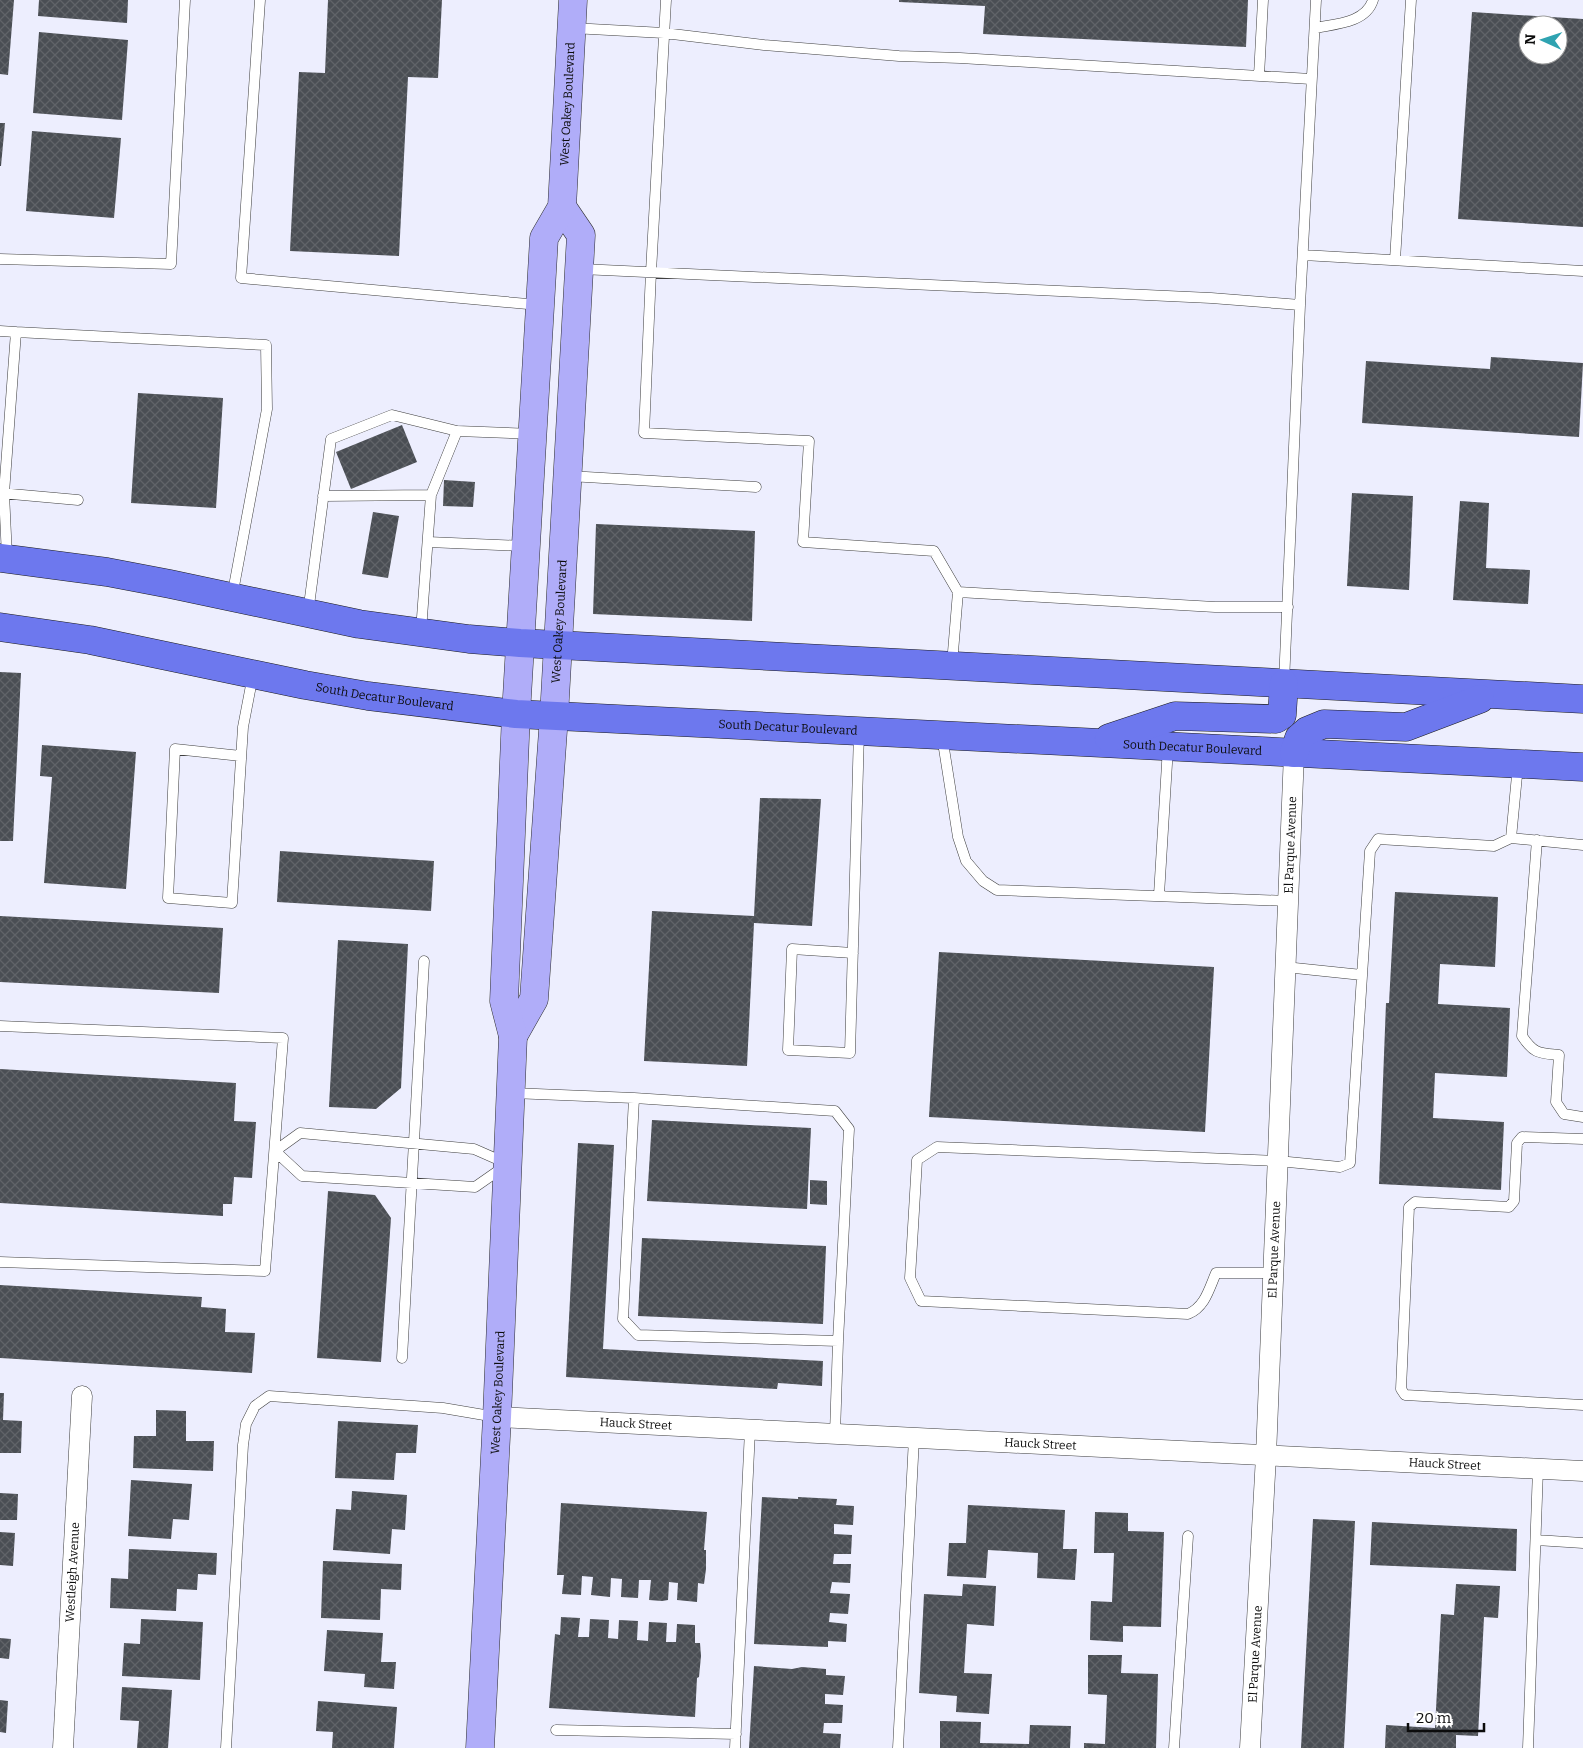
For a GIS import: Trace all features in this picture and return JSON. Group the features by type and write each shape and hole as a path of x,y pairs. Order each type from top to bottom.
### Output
{"main road":[{"name":"West Oakey Boulevard","path":"480,1748 497,1417 513,1036 504,1001 516,714 544,238 562,207 573,0"},
{"name":"West Oakey Boulevard","path":"513,1036 534,999 554,716 581,235 562,207"},
{"path":"2,560 107,572 359,624 469,639 1583,699"},
{"name":"South Decatur Boulevard","path":"0,627 90,640 305,685 368,696 516,714 1583,767"},
{"path":"1096,742 1175,716 1253,720 1276,719 1282,715 1284,684"},
{"path":"1294,752 1299,738 1307,730 1324,724 1406,727 1491,695"}],"street":[{"name":"El Parque Avenue","path":"1250,1748 1266,1456 1294,752"},
{"name":"Westleigh Avenue","path":"63,1748 82,1396"},
{"name":"Hauck Street","path":"497,1417 1583,1471"}],"lane":[{"path":"0,259 171,264 185,0"},
{"path":"260,0 241,278 540,305"},
{"path":"666,0 644,433 809,441 803,542 934,551 958,592 952,666"},
{"path":"1259,76 1263,0"},
{"path":"1284,684 1300,305 1316,0"},
{"path":"1315,28 1360,18 1372,4 1373,0"},
{"path":"1395,260 1411,0"},
{"path":"571,28 664,32 764,45 840,52 1311,79"},
{"path":"1304,255 1583,271"},
{"path":"580,268 1202,298 1300,305"},
{"path":"0,331 266,345 267,409 232,598"},
{"path":"2,560 2,493 16,332"},
{"path":"308,614 331,439 392,415 457,431 533,434"},
{"path":"420,632 432,495 457,431"},
{"path":"568,476 756,487"},
{"path":"2,493 78,500"},
{"path":"323,496 432,495"},
{"path":"428,542 526,546"},
{"path":"958,592 1215,607 1288,607"},
{"path":"241,756 175,748 168,898 232,903 243,727 253,674"},
{"path":"853,953 792,949 788,1050 850,1053 853,953 859,731"},
{"path":"942,735 958,837 966,861 983,881 997,890 1288,901"},
{"path":"1159,895 1168,746"},
{"path":"1511,838 1519,764"},
{"path":"1273,1273 1216,1273 1206,1297 1197,1310 1188,1314 921,1301 910,1278 917,1160 937,1147 1278,1161 1340,1167 1350,1164 1370,851 1378,840 1494,846 1511,838 1583,845"},
{"path":"1538,840 1522,1036 1537,1053 1559,1055 1556,1102 1564,1114 1583,1117"},
{"path":"402,1358 424,961"},
{"path":"1285,967 1362,975"},
{"path":"0,1026 283,1038 265,1271 0,1262"},
{"path":"511,1093 634,1098 835,1111 849,1129 835,1434"},
{"path":"634,1098 623,1319 638,1335 838,1341"},
{"path":"300,1133 474,1148 508,1164 475,1187 302,1176 274,1151 300,1133"},
{"path":"1583,1139 1522,1137 1516,1143 1514,1201 1509,1207 1415,1202 1409,1207 1400,1389 1405,1395 1583,1405"},
{"path":"226,1748 243,1445 246,1424 255,1406 269,1396 444,1408 497,1417"},
{"path":"735,1748 750,1430"},
{"path":"898,1748 914,1438"},
{"path":"1528,1748 1538,1469"},
{"path":"1174,1748 1188,1536"},
{"path":"1536,1540 1583,1543"},
{"path":"556,1730 736,1734"}],"building":[{"path":"0,0 14,0 8,75 0,74"},
{"path":"39,0 128,0 127,23 38,16"},
{"path":"328,0 442,0 438,78 408,77 399,256 290,251 299,72 325,73"},
{"path":"899,0 1248,0 1246,47 983,34 985,6 899,2"},
{"path":"1472,12 1520,15 1518,15 1518,65 1568,65 1568,18 1583,19 1583,227 1458,219"},
{"path":"39,32 128,40 122,120 33,113"},
{"path":"0,123 5,123 1,166 0,166"},
{"path":"32,131 121,138 114,218 26,211"},
{"path":"1491,357 1583,363 1579,437 1362,423 1366,361 1490,369"},
{"path":"138,393 223,398 216,508 131,503"},
{"path":"402,425 417,462 351,489 336,452"},
{"path":"444,480 475,482 473,507 443,506"},
{"path":"1352,493 1413,496 1409,590 1347,586"},
{"path":"1460,501 1489,503 1486,568 1530,570 1528,604 1453,600"},
{"path":"373,512 399,516 388,578 362,574"},
{"path":"596,524 755,531 752,621 593,614"},
{"path":"0,672 21,673 13,841 0,841"},
{"path":"42,745 136,752 126,889 44,883 52,777 40,776"},
{"path":"760,798 821,799 812,926 754,923 747,1066 644,1061 652,911 754,916"},
{"path":"280,851 434,861 431,911 277,902"},
{"path":"1395,892 1498,897 1495,967 1440,964 1438,1004 1510,1008 1507,1077 1435,1073 1433,1118 1504,1122 1501,1190 1379,1184 1386,1003 1389,1003"},
{"path":"0,916 223,928 219,993 0,982"},
{"path":"338,940 408,944 401,1088 376,1109 329,1107"},
{"path":"939,952 1214,967 1205,1132 929,1117"},
{"path":"0,1069 236,1083 234,1121 256,1122 252,1178 234,1177 232,1204 223,1204 223,1216 0,1203"},
{"path":"652,1120 811,1128 807,1209 647,1201"},
{"path":"578,1143 614,1145 603,1349 823,1361 822,1386 778,1383 777,1389 566,1377"},
{"path":"810,1180 827,1181 827,1205 810,1204"},
{"path":"328,1191 375,1195 391,1218 381,1362 317,1358"},
{"path":"642,1238 826,1246 823,1324 638,1316"},
{"path":"0,1285 202,1297 201,1307 226,1309 225,1332 255,1333 252,1373 0,1358"},
{"path":"0,1393 4,1393 3,1420 22,1421 21,1453 0,1453"},
{"path":"156,1410 186,1411 186,1441 214,1441 213,1471 133,1468 134,1436 156,1436"},
{"path":"338,1421 418,1425 416,1453 396,1453 394,1480 335,1478"},
{"path":"131,1480 192,1484 189,1520 173,1519 171,1539 128,1536"},
{"path":"352,1491 407,1495 405,1530 392,1529 390,1554 333,1550 336,1509 351,1510"},
{"path":"0,1493 18,1494 17,1520 0,1520"},
{"path":"762,1497 837,1499 836,1505 854,1506 853,1525 834,1524 834,1534 852,1535 851,1554 834,1554 833,1564 851,1564 850,1583 832,1582 830,1593 850,1594 848,1614 830,1613 829,1622 847,1624 846,1642 828,1641 828,1647 754,1644"},
{"path":"561,1503 707,1512 704,1550 706,1550 706,1569 704,1584 698,1583 697,1602 677,1600 678,1583 669,1582 668,1600 649,1600 651,1580 639,1580 638,1598 621,1597 622,1579 611,1578 610,1597 591,1595 593,1577 582,1576 581,1595 562,1594 564,1575 557,1575"},
{"path":"968,1505 1065,1510 1063,1549 1077,1549 1075,1580 1037,1578 1038,1553 988,1550 986,1578 947,1576 949,1543 966,1543"},
{"path":"1095,1512 1128,1513 1128,1531 1164,1532 1161,1627 1123,1626 1123,1642 1090,1640 1091,1601 1112,1602 1114,1553 1094,1553"},
{"path":"1313,1519 1355,1521 1344,1748 1301,1748"},
{"path":"1372,1522 1517,1529 1516,1571 1370,1565"},
{"path":"0,1532 15,1533 13,1566 0,1565"},
{"path":"129,1549 217,1553 216,1575 198,1574 197,1590 177,1589 176,1611 110,1608 111,1578 128,1579"},
{"path":"323,1561 402,1564 401,1590 381,1589 380,1620 321,1618"},
{"path":"963,1584 996,1586 994,1626 967,1624 964,1673 992,1674 989,1714 956,1712 957,1696 919,1693 924,1594 962,1596"},
{"path":"1456,1584 1500,1586 1498,1618 1484,1617 1478,1736 1456,1735 1456,1748 1385,1748 1386,1725 1435,1728 1441,1614 1454,1615"},
{"path":"561,1617 580,1618 578,1637 589,1637 590,1619 609,1620 608,1638 618,1639 619,1620 638,1621 637,1640 648,1641 649,1622 667,1623 666,1642 676,1642 677,1624 695,1625 695,1643 700,1643 701,1656 699,1677 697,1678 695,1717 549,1708 555,1634 560,1635"},
{"path":"141,1619 203,1622 200,1680 122,1676 124,1643 140,1644"},
{"path":"327,1630 383,1633 381,1662 396,1662 394,1689 364,1687 365,1674 324,1671"},
{"path":"0,1638 11,1639 9,1659 0,1658"},
{"path":"1088,1655 1122,1655 1121,1673 1158,1674 1156,1748 1084,1748 1084,1743 1105,1744 1107,1695 1088,1694"},
{"path":"754,1666 826,1669 826,1675 845,1676 843,1695 825,1694 825,1704 843,1705 842,1723 824,1723 823,1733 841,1734 840,1748 749,1748"},
{"path":"122,1687 172,1690 168,1748 137,1748 139,1721 120,1720"},
{"path":"0,1700 8,1701 6,1733 0,1732"},
{"path":"318,1701 397,1707 394,1748 332,1748 333,1732 316,1731"},
{"path":"940,1721 981,1722 980,1743 1029,1744 1030,1725 1071,1726 1070,1748 940,1748"}]}
